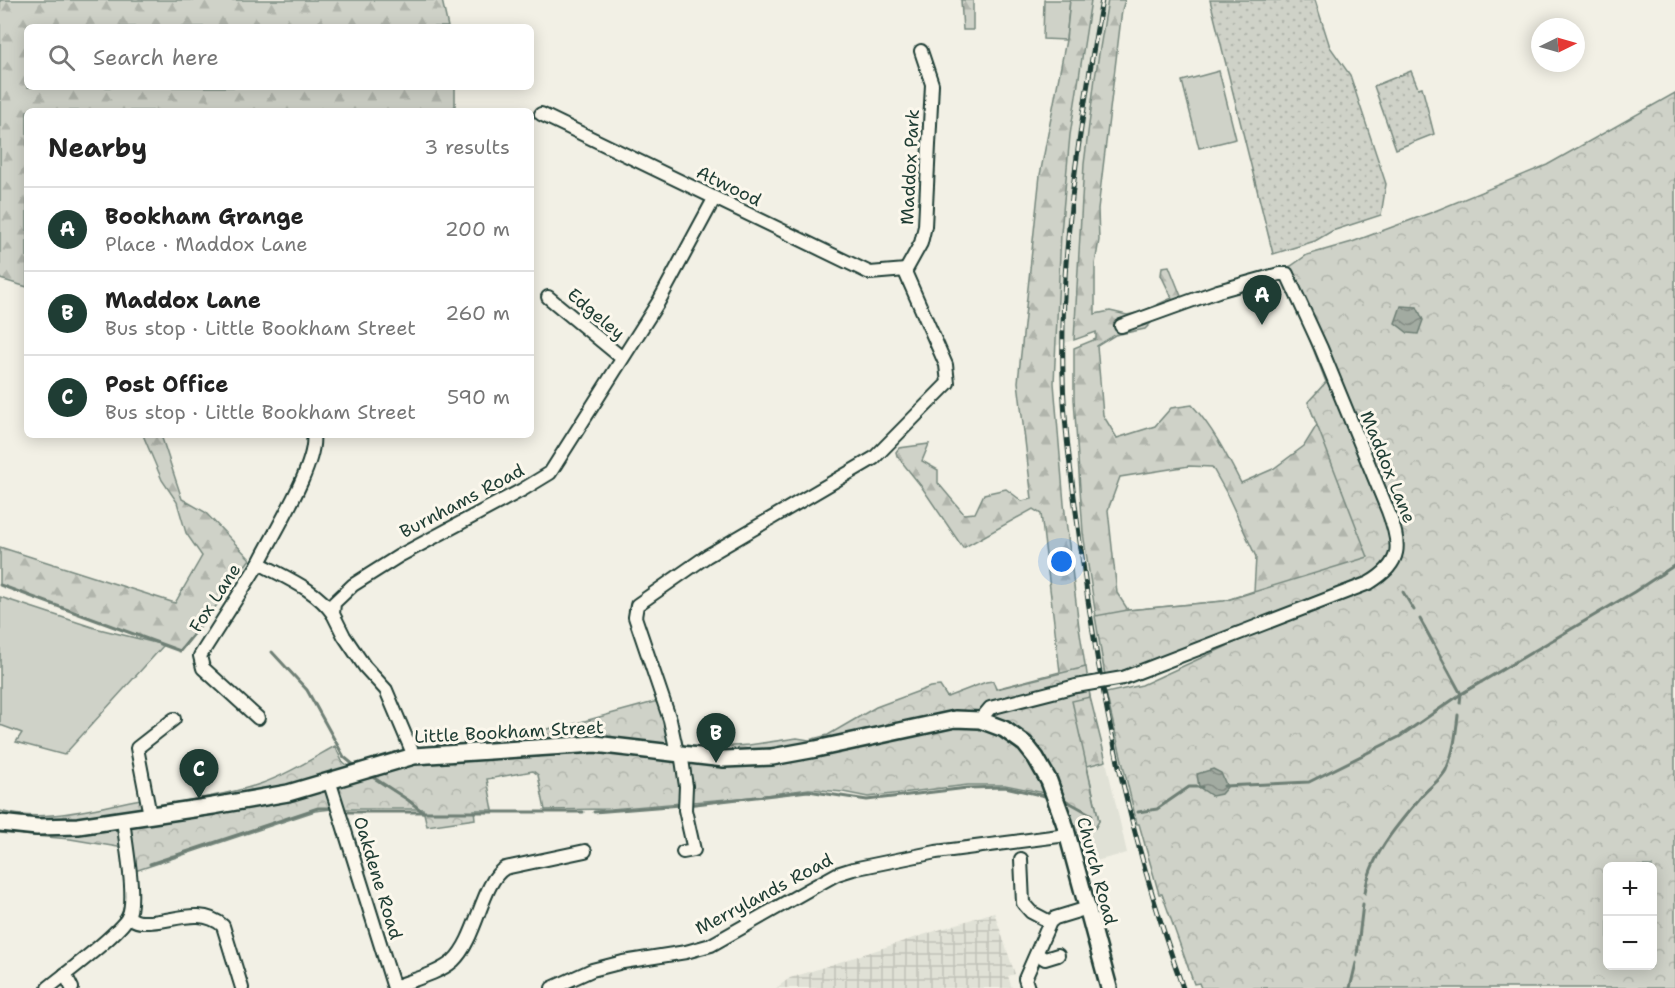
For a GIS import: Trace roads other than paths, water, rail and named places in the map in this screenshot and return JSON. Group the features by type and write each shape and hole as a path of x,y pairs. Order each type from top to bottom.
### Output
{"street":[{"name":"Maddox Park","path":"906,270 921,243 925,226 932,84 921,51"},
{"name":"Atwood","path":"541,114 870,273 906,270"},
{"name":"Burnhams Road","path":"333,614 336,600 353,585 399,556 550,473 659,301 714,198"},
{"path":"683,852 694,850 685,806 686,786 667,711 635,617 637,605 707,556 874,458 948,383 946,365 909,284 906,270"},
{"name":"Maddox Lane","path":"980,720 990,708 1076,686 1123,678 1369,583 1383,575 1396,556 1398,543 1395,529 1384,500 1321,348 1287,274 1279,274 1218,291 1121,326"},
{"name":"Edgeley","path":"548,297 621,358"},
{"path":"259,563 307,469 313,438"},
{"name":"Fox Lane","path":"258,718 203,668 200,656 259,563 312,592 333,614"},
{"path":"333,614 350,647 386,690 414,756"},
{"path":"150,815 137,748 174,719"},
{"name":"Little Bookham Street","path":"0,823 37,827 78,826 288,793 414,756 595,744 724,759 772,757 816,750 955,719 980,720 1017,737 1041,766"},
{"name":"Church Road","path":"1041,766 1055,795 1109,988"},
{"name":"Oakdene Road","path":"328,780 394,988"},
{"path":"48,988 114,933 128,917 131,890 123,819"},
{"name":"Merrylands Road","path":"560,986 592,970 711,945 837,874 936,852 1067,836"},
{"path":"394,988 442,968 457,956 466,944 493,882 505,868 585,851"},
{"path":"1021,859 1023,903 1031,912 1050,922"},
{"path":"1028,988 1025,979 1050,922 1055,918 1088,908"},
{"path":"128,917 140,922 201,915 215,919 223,926 242,988"},
{"path":"1037,954 1045,959 1058,955"},
{"path":"65,974 72,988"}],"water":[{"path":"1401,306 1417,307 1423,320 1418,334 1408,333 1395,323"},
{"path":"1213,769 1221,773 1227,787 1221,794 1212,796 1199,787 1197,774"}],"waterway":[{"path":"1224,786 1309,782 1399,737 1461,694 1634,592 1675,565"},
{"path":"0,585 180,651 211,613"},
{"path":"1403,592 1414,610"},
{"path":"1420,619 1461,694 1460,703"},
{"path":"272,652 307,690 344,757 355,766"},
{"path":"1365,893 1378,854 1412,807 1446,770 1453,749 1458,715"},
{"path":"371,776 423,812"},
{"path":"687,805 808,791 867,800 967,788 1005,787 1045,796"},
{"path":"1138,812 1157,809 1189,787 1202,787"},
{"path":"1065,800 1092,815"},
{"path":"594,812 681,805"},
{"path":"150,864 318,808 329,808"},
{"path":"347,812 583,812"},
{"path":"1357,955 1363,904"},
{"path":"1350,988 1356,963"}],"railway":[{"path":"1102,0 1079,140 1068,234 1063,329 1065,417 1088,599 1107,712 1148,879 1183,988"}],"place":[{"name":"Bookham Grange","path":"1262,325"},
{"name":"Maddox Lane","path":"716,763"},
{"name":"Post Office","path":"199,799"}]}
